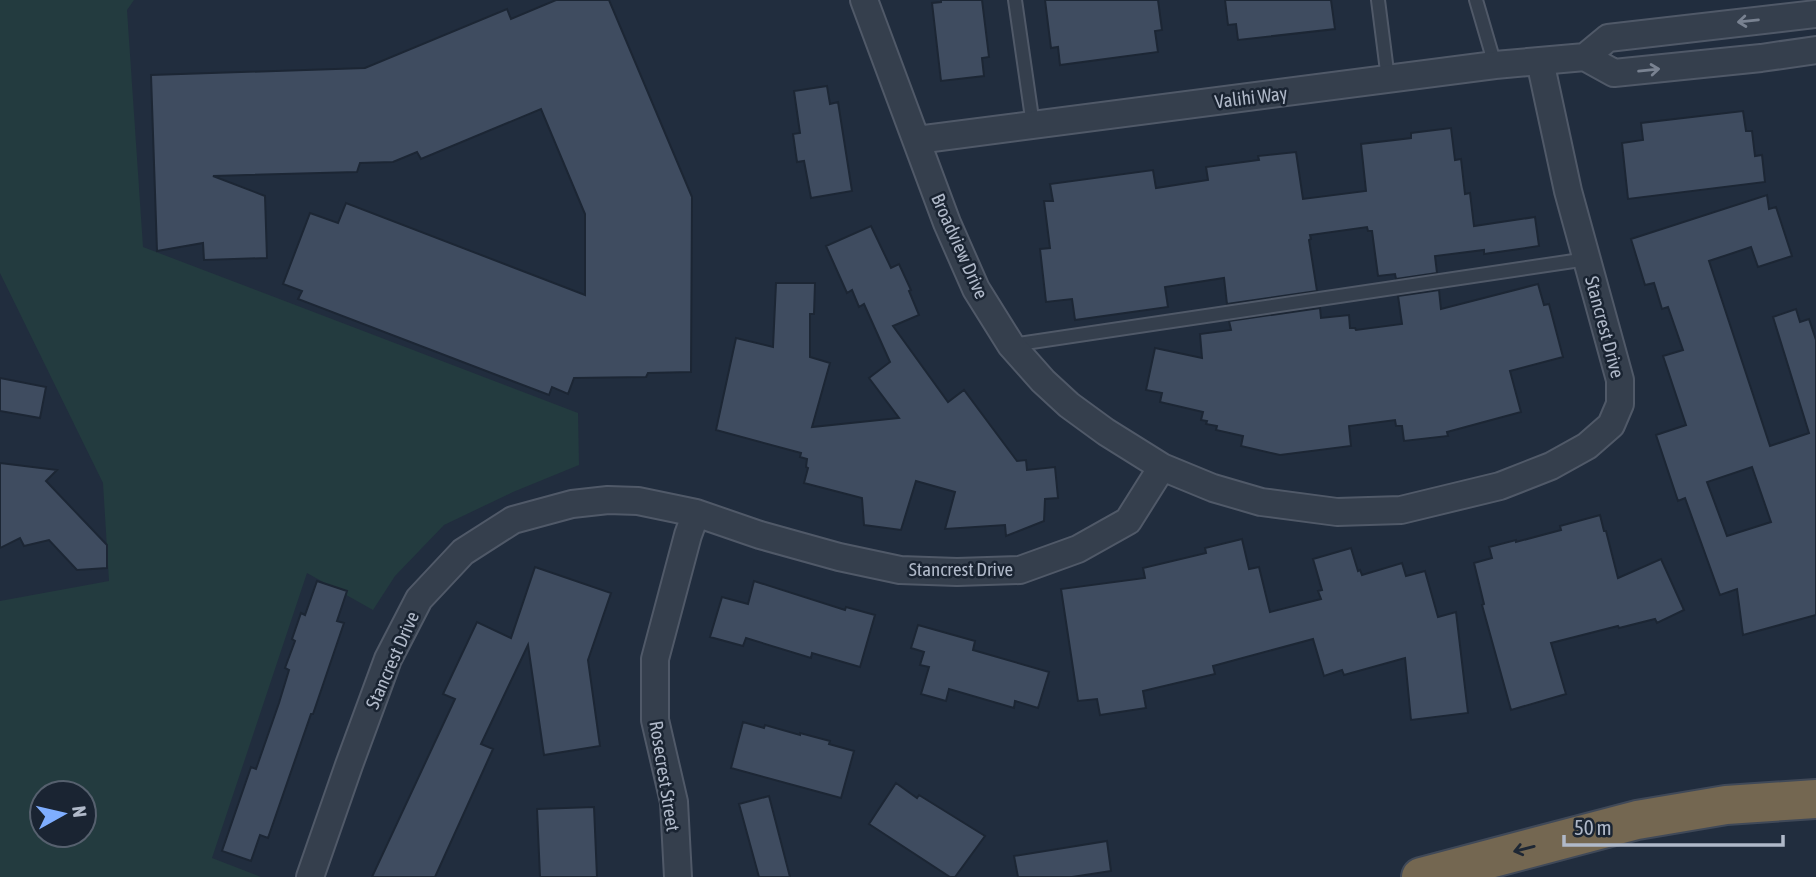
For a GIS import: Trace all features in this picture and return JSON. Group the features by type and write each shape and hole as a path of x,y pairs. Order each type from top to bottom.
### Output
{"highway":[{"path":"1422,877 1637,820 1726,805 1816,799"}],"street":[{"name":"Broadview Drive","path":"864,0 947,223 976,289 1011,345 1069,405 1162,467"},
{"path":"1816,14 1608,37 1586,57 1614,74 1816,50"},
{"name":"Valihi Way","path":"917,140 1495,65 1586,57"},
{"name":"Stancrest Drive","path":"310,877 388,659 419,599 463,552 513,520 572,504 608,500 638,501 696,513 773,539 839,557 900,569 957,572 1020,570 1078,549 1128,521 1162,467 1213,488 1261,502 1337,512 1401,510 1500,486 1551,466 1587,446 1611,425 1620,404 1620,380 1568,191 1540,61"},
{"name":"Rosecrest Street","path":"678,877 674,802 655,720 655,659 696,513"}],"lane":[{"path":"1015,0 1032,125"},
{"path":"1378,0 1388,79"},
{"path":"1476,0 1495,65"},
{"path":"1011,345 1587,259"}],"green space":[{"path":"0,0 134,0 127,10 143,247 578,413 579,465 513,492 444,525 395,576 373,610 307,573 212,858 261,877 0,877 0,601 109,581 103,483 0,273"}],"building":[{"path":"556,0 609,0 692,197 691,372 648,373 646,377 574,378 568,394 552,387 549,395 298,299 302,291 283,284 310,213 338,223 346,203 585,295 585,214 541,109 421,159 417,152 393,162 360,163 357,172 213,176 265,196 267,258 204,260 203,243 157,251 151,75 365,68 507,9 511,19"},
{"path":"941,0 982,0 989,57 982,58 984,76 941,81 932,3"},
{"path":"1045,0 1158,0 1162,30 1155,31 1158,52 1060,65 1058,47 1051,48"},
{"path":"1225,0 1331,0 1335,29 1238,40 1236,24 1228,25"},
{"path":"827,86 830,104 838,102 852,191 811,198 804,161 797,162 793,134 800,133 794,91"},
{"path":"1743,111 1746,131 1752,131 1755,156 1762,155 1765,182 1628,199 1622,143 1643,140 1641,123"},
{"path":"1451,128 1455,160 1461,159 1465,194 1470,193 1474,226 1535,217 1539,246 1484,254 1484,250 1435,256 1437,273 1396,279 1395,274 1378,276 1372,231 1368,231 1367,227 1310,235 1317,291 1227,304 1224,278 1165,287 1168,307 1075,320 1072,299 1046,302 1040,249 1050,248 1044,201 1053,201 1050,184 1153,170 1156,188 1208,180 1206,167 1259,160 1258,156 1296,152 1303,199 1366,191 1361,144 1411,138 1411,133"},
{"path":"1767,195 1769,209 1776,207 1792,256 1758,267 1751,247 1709,261 1770,446 1809,433 1773,317 1796,309 1800,322 1809,319 1816,340 1816,615 1743,635 1737,589 1720,595 1685,498 1678,501 1656,435 1686,425 1663,356 1683,350 1668,307 1662,309 1654,283 1645,285 1631,239","holes":["1752,467 1771,522 1727,536 1707,482"]},
{"path":"871,226 891,268 899,264 919,315 893,326 948,402 964,390 1017,461 1026,460 1027,470 1055,467 1058,498 1045,499 1044,521 1006,536 1005,525 945,529 955,492 916,481 901,530 864,525 862,498 804,483 808,468 807,459 800,457 801,453 716,430 736,338 773,347 776,283 815,283 814,314 810,314 810,357 830,363 812,427 899,418 869,378 890,362 864,304 859,307 852,290 847,293 826,246"},
{"path":"1538,284 1544,305 1549,304 1563,357 1510,371 1521,412 1447,432 1448,436 1404,441 1402,426 1396,426 1395,420 1349,426 1351,446 1280,455 1241,446 1243,436 1216,430 1217,426 1206,424 1207,421 1201,420 1203,412 1160,402 1162,393 1146,390 1155,348 1202,358 1200,334 1231,330 1229,321 1320,308 1321,318 1349,315 1350,328 1356,330 1402,324 1398,296 1439,290 1441,309"},
{"path":"0,378 46,387 40,418 0,411"},
{"path":"0,463 57,470 46,481 107,545 107,568 77,570 49,540 24,546 20,538 0,548"},
{"path":"1600,515 1618,578 1661,559 1684,610 1657,623 1655,619 1551,643 1566,694 1511,710 1482,605 1484,604 1474,563 1492,558 1489,547 1561,530 1560,526"},
{"path":"1242,539 1249,569 1259,567 1270,612 1321,599 1318,591 1322,590 1313,559 1351,548 1358,571 1360,570 1362,575 1402,563 1406,576 1425,571 1438,617 1456,612 1468,713 1411,720 1405,658 1344,675 1342,670 1324,676 1313,639 1213,666 1215,674 1143,691 1146,708 1100,715 1097,699 1078,701 1061,589 1145,578 1143,568 1206,553 1205,548"},
{"path":"535,567 611,593 588,660 600,746 544,755 528,645 481,744 493,749 435,877 372,877 455,699 443,694 477,622 511,638"},
{"path":"317,581 347,591 337,621 344,623 268,838 260,835 251,861 222,851 251,767 256,769 289,670 285,668 295,641 292,639 301,613 305,615"},
{"path":"754,581 845,610 846,607 875,615 860,667 812,653 811,658 746,638 743,646 710,637 722,597 748,604"},
{"path":"918,625 975,641 973,650 1049,672 1038,708 1015,701 1014,708 949,689 946,701 921,694 929,667 920,665 924,652 911,648"},
{"path":"743,722 800,733 854,751 841,798 731,768"},
{"path":"896,783 917,798 919,795 985,836 955,877 950,877 869,824"},
{"path":"769,796 790,877 759,877 739,804"},
{"path":"594,807 597,877 540,877 537,809"},
{"path":"1107,841 1111,871 1072,877 1018,877 1014,856"}]}
